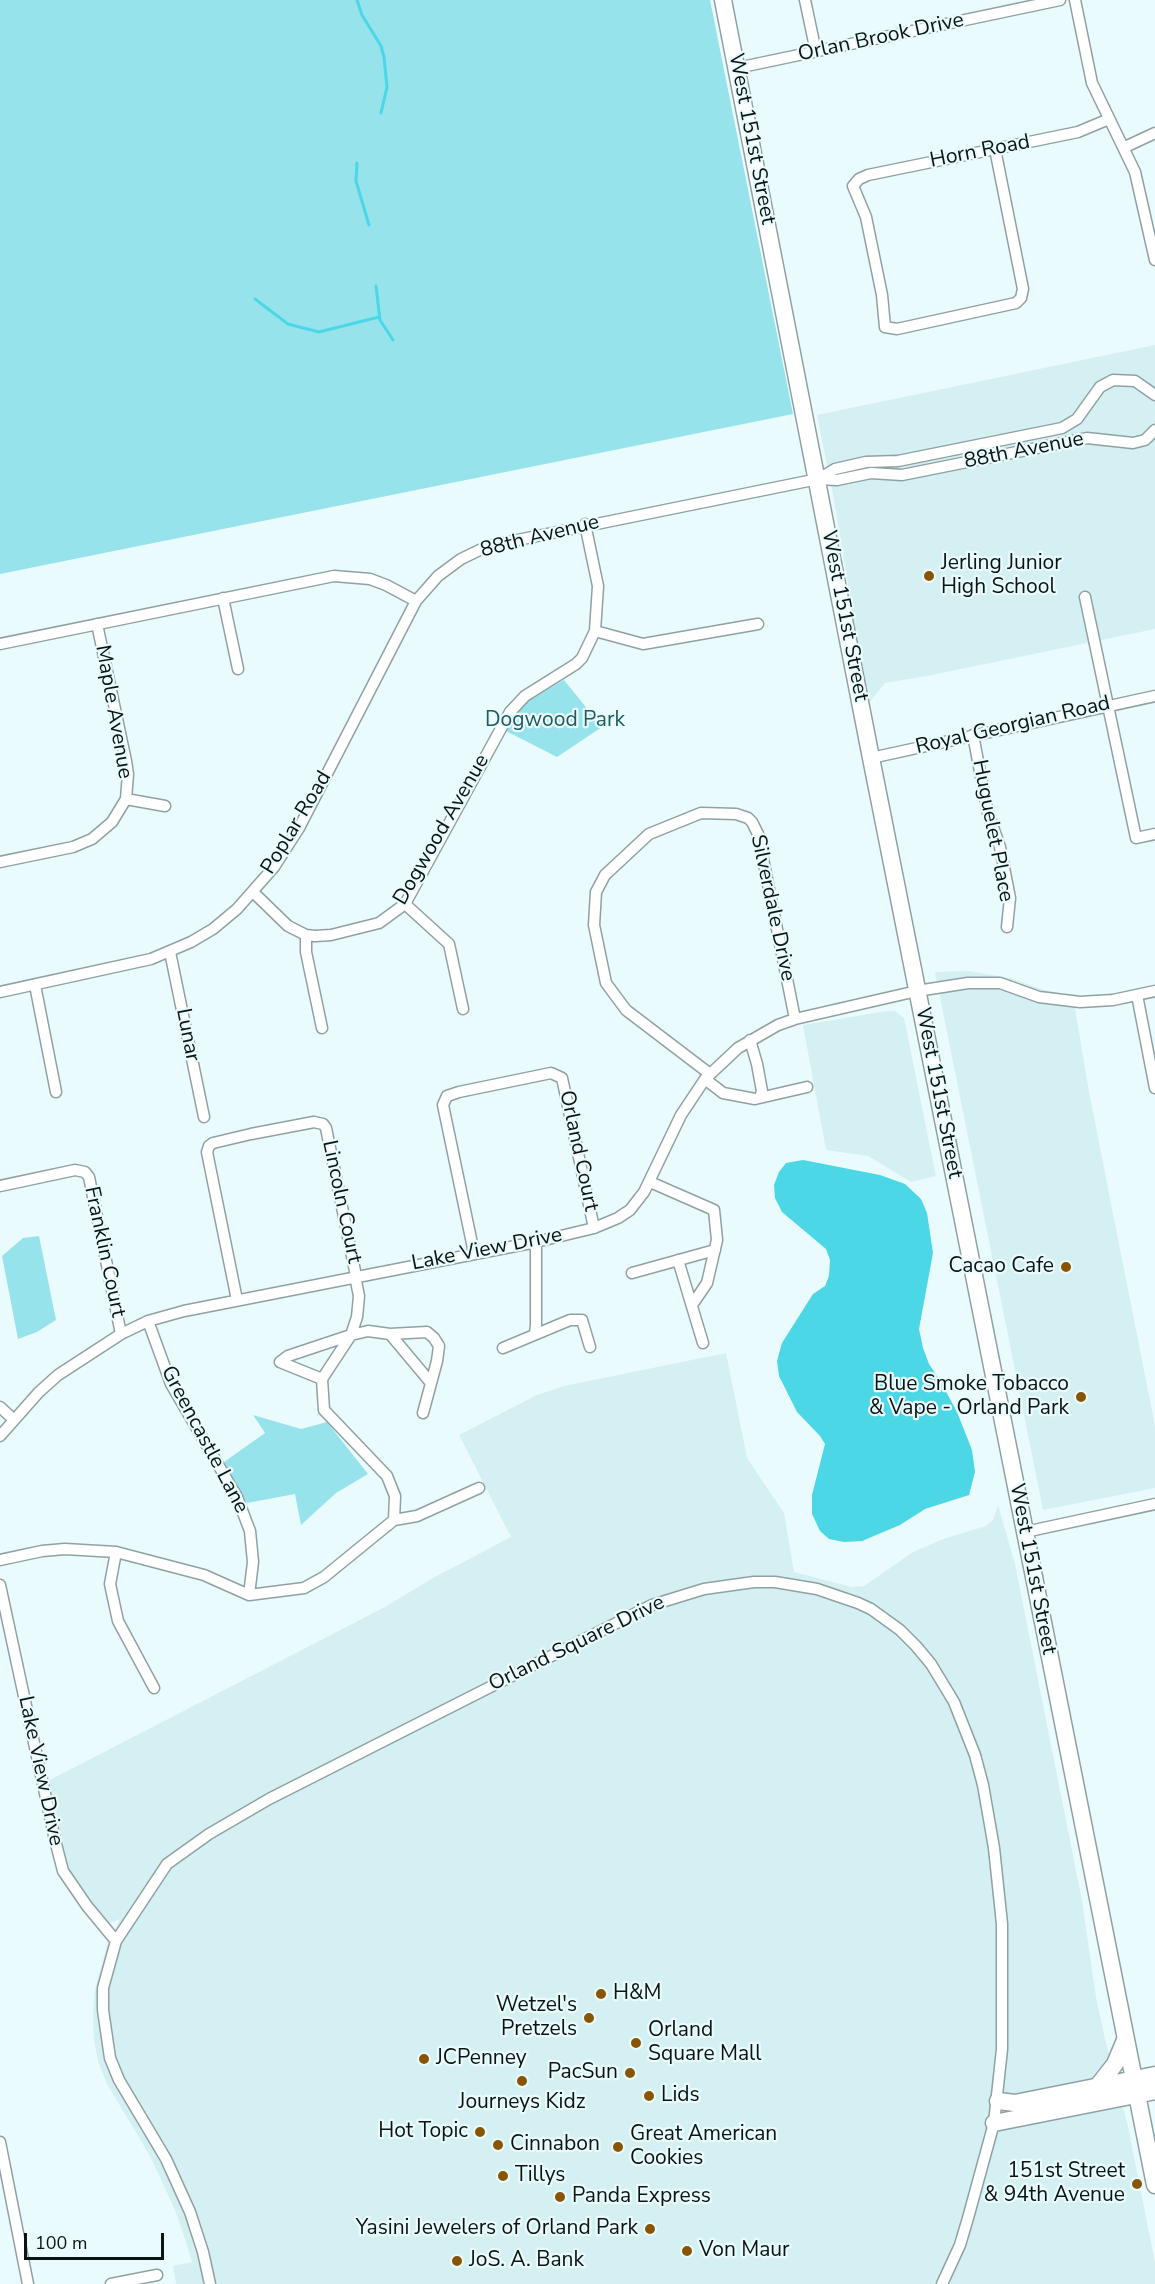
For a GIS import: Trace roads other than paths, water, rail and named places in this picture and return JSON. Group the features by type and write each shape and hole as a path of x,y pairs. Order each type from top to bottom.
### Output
{"street":[{"name":"West 151st Street","path":"723,0 917,991 1155,2185"},
{"path":"805,0 816,52"},
{"name":"Orlan Brook Drive","path":"737,68 1022,4 1060,0"},
{"path":"1075,0 1092,83 1125,147 1140,187 1155,260"},
{"name":"Horn Road","path":"995,149 1023,289 1021,298 1016,303 897,329 885,327 882,295 866,218 853,186 859,178 868,175 1078,132 1109,119"},
{"path":"1125,147 1155,133"},
{"name":"88th Avenue","path":"818,479 835,469 866,462 897,461 1062,428 1077,419 1100,387 1113,380 1135,381 1155,395"},
{"name":"88th Avenue","path":"416,601 438,576 461,559 488,546 585,524 818,479 837,480 871,473 902,475 1087,438 1133,443 1145,440 1155,430"},
{"name":"Dogwood Avenue","path":"306,934 331,935 370,926 385,920 405,904 506,718 525,696 576,664 582,657 595,631 598,586 585,524"},
{"path":"0,644 341,576 370,579 416,601"},
{"path":"1085,597 1136,838 1155,834"},
{"path":"223,598 238,669"},
{"name":"Poplar Road","path":"0,992 133,965 170,952 213,929 254,893 299,828 416,601"},
{"name":"Maple Avenue","path":"0,862 73,847 92,839 112,822 126,799 128,774 126,761 97,624"},
{"path":"595,631 643,644 758,624"},
{"name":"Royal Georgian Road","path":"871,758 1155,696"},
{"name":"Huguelet Place","path":"973,735 988,813 1000,847 1010,898 1007,927"},
{"name":"Maple Avenue","path":"126,799 165,806"},
{"name":"Silverdale Drive","path":"707,1076 626,1010 606,982 594,925 596,892 605,875 649,834 701,813 736,814 752,822 758,834 795,1019"},
{"path":"254,893 288,926 306,934 306,952 322,1028"},
{"path":"405,904 449,944 464,1010"},
{"name":"Lunar","path":"170,952 204,1118"},
{"name":"Lake View Drive","path":"0,1436 13,1419 58,1375 121,1334 148,1321 237,1300 536,1242 594,1228 618,1218 630,1210 650,1182 681,1115 707,1076 750,1040 778,1025 795,1019 953,984 1000,983 1039,997 1094,1002 1155,992"},
{"path":"34,985 56,1092"},
{"path":"1137,995 1155,1088"},
{"path":"750,1040 762,1091 760,1097"},
{"name":"Orland Court","path":"474,1253 443,1105 447,1096 550,1073 559,1075 564,1083 594,1228"},
{"path":"707,1076 723,1093 737,1097 760,1097 807,1086"},
{"name":"Lincoln Court","path":"237,1300 207,1152 209,1146 251,1134 319,1122 326,1128 356,1276 359,1303 351,1335 322,1379"},
{"name":"Franklin Court","path":"0,1186 75,1170 85,1172 88,1177 121,1334"},
{"path":"650,1182 714,1210 717,1240 715,1250 707,1283 692,1305"},
{"path":"535,1334 536,1242"},
{"path":"632,1272 715,1250"},
{"path":"678,1260 703,1343"},
{"path":"503,1347 570,1320 582,1320 590,1347"},
{"name":"Greencastle Lane","path":"148,1321 171,1383 237,1497 250,1531 253,1562 249,1595"},
{"path":"394,1520 395,1496 387,1476 324,1410 322,1379 280,1362 288,1356 368,1331 390,1334 427,1332 439,1346 423,1413"},
{"path":"390,1334 431,1383"},
{"path":"0,1407 13,1419"},
{"path":"0,1560 42,1551 116,1552 204,1575 249,1595 304,1588 324,1577 394,1520 417,1516 478,1488"},
{"path":"1025,1532 1155,1504"},
{"path":"116,1552 110,1584 118,1621 154,1688"},
{"name":"Orland Square Drive","path":"210,2284 190,2212 166,2159 119,2080 110,2058 103,2010 103,1988 116,1941 167,1864 209,1834 269,1799 659,1601 704,1588 754,1582 791,1583 831,1593 871,1609 900,1630 931,1664 952,1698 965,1727 978,1767 997,1867 1002,1924 1002,2049 994,2123 960,2245 942,2284"},
{"name":"Lake View Drive","path":"0,1585 54,1840 63,1871 87,1906 116,1941"},
{"path":"1097,2087 1115,2064 1125,2039"},
{"path":"994,2123 1135,2087 1155,2075"},
{"path":"998,2101 1015,2103 1097,2087 1135,2087 1155,2091"},
{"path":"0,2142 28,2284"},
{"path":"111,2284 157,2275"}],"waterway":[{"path":"357,0 362,15 381,46 384,57 387,87 381,113"},
{"path":"357,163 356,181 369,225"},
{"path":"376,286 380,320 393,340"},
{"path":"255,299 288,324 319,332 379,317"}],"place":[{"name":"Jerling Junior High School","path":"929,576"},
{"name":"Cacao Cafe","path":"1066,1267"},
{"name":"Blue Smoke Tobacco & Vape - Orland Park","path":"1081,1397"},
{"name":"H&M","path":"601,1994"},
{"name":"Wetzel's Pretzels","path":"589,2018"},
{"name":"Orland Square Mall","path":"636,2043"},
{"name":"JCPenney","path":"424,2059"},
{"name":"PacSun","path":"630,2073"},
{"name":"Journeys Kidz","path":"522,2081"},
{"name":"Lids","path":"649,2096"},
{"name":"Hot Topic","path":"480,2132"},
{"name":"Cinnabon","path":"498,2145"},
{"name":"Great American Cookies","path":"618,2147"},
{"name":"Tillys","path":"503,2176"},
{"name":"151st Street & 94th Avenue","path":"1137,2184"},
{"name":"Panda Express","path":"560,2197"},
{"name":"Yasini Jewelers of Orland Park","path":"650,2229"},
{"name":"Von Maur","path":"687,2251"},
{"name":"JoS. A. Bank","path":"457,2261"}],"park label":[{"name":"Dogwood Park","path":"555,721"}]}
